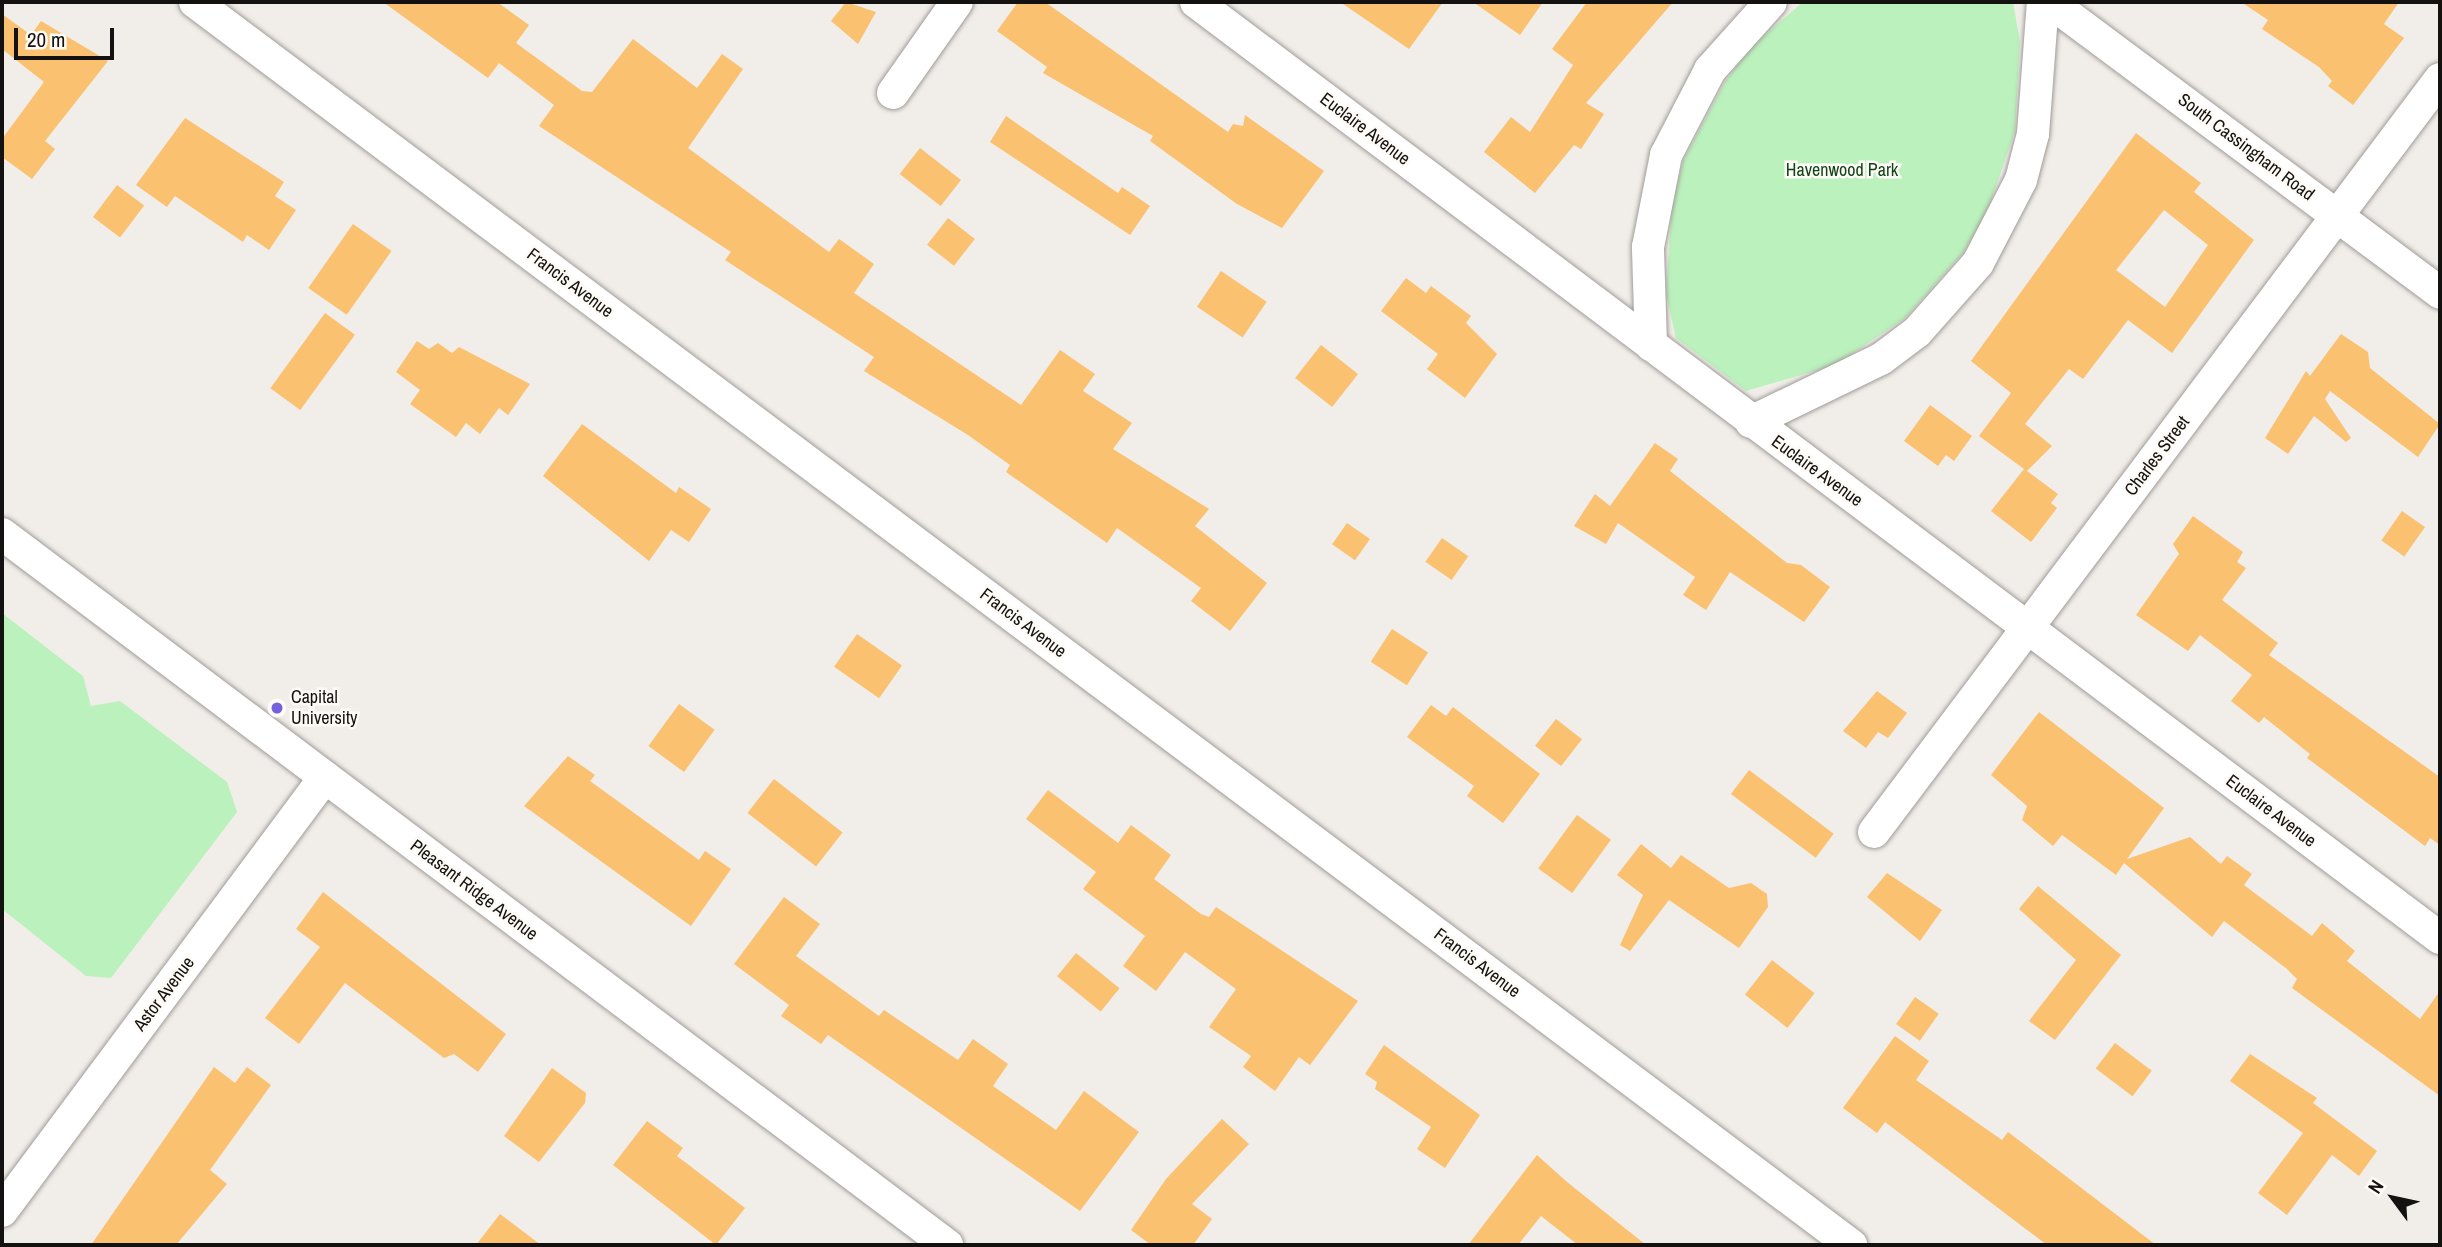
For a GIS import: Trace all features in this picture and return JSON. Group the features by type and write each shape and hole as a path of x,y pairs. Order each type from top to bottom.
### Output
{"street":[{"name":"Francis Avenue","path":"194,2 1851,1245"},
{"path":"893,93 957,2"},
{"name":"Euclaire Avenue","path":"1196,2 2440,938"},
{"path":"1651,345 1648,247 1666,155 1710,70 1772,2"},
{"path":"1751,422 1881,359 1917,332 1978,263 2021,180 2033,134 2043,2"},
{"name":"South Cassingham Road","path":"2050,2 2440,293"},
{"name":"Charles Street","path":"1874,832 2440,79"},
{"name":"Pleasant Ridge Avenue","path":"2,534 947,1245"},
{"name":"Astor Avenue","path":"2,1211 325,777"}],"green space":[{"name":"Havenwood Park","path":"1803,2 2013,2 2020,42 2015,131 1986,215 1963,253 1905,318 1835,365 1746,391 1676,338 1666,294 1672,204 1683,161 1726,80 1753,45"},
{"path":"2,613 83,676 91,706 120,701 227,782 237,812 111,978 86,976 2,909"}],"building":[{"path":"383,2 497,2 529,25 516,43 582,91 592,92 633,39 697,88 722,54 743,69 688,148 829,252 839,239 874,264 854,293 1021,405 1060,350 1095,374 1083,391 1132,423 1113,449 1209,509 1195,526 1267,583 1230,631 1191,601 1201,588 1117,528 1107,543 1006,472 1010,465 968,435 864,371 874,357 725,260 731,252 539,126 554,105 499,63 488,78"},
{"path":"846,2 876,12 858,44 831,21"},
{"path":"1018,2 1045,2 1228,132 1233,124 1243,126 1245,115 1324,171 1282,228 1237,204 1150,141 1153,136 1043,73 1047,67 997,31"},
{"path":"1340,2 1443,2 1409,49"},
{"path":"1473,2 1543,2 1520,35"},
{"path":"1587,2 1673,2 1586,103 1604,114 1581,149 1574,145 1535,193 1484,152 1511,117 1530,132 1573,65 1552,49"},
{"path":"2241,2 2399,2 2384,24 2404,38 2353,105 2328,86 2332,81 2319,67 2262,29 2268,20"},
{"path":"2,14 31,35 41,21 108,61 45,141 55,149 32,179 2,157 2,139 44,82 2,49"},
{"path":"1006,116 1118,193 1122,187 1150,206 1130,235 990,142"},
{"path":"185,118 284,182 275,196 296,210 269,250 247,235 243,242 175,196 167,207 136,185"},
{"path":"2136,133 2201,183 2194,192 2254,240 2172,353 2128,320 2083,379 2069,369 2025,424 2052,446 2027,471 2058,494 2051,503 2057,508 2031,542 1991,511 2024,469 1979,436 2011,393 1971,361","holes":["2164,210 2208,245 2165,307 2116,270"]},
{"path":"920,148 961,180 941,206 900,174"},
{"path":"117,185 144,205 120,237 93,217"},
{"path":"948,218 975,239 954,266 927,245"},
{"path":"353,224 392,251 347,315 308,288"},
{"path":"1221,271 1267,302 1243,337 1197,307"},
{"path":"1406,278 1426,293 1431,286 1471,316 1466,323 1497,354 1465,398 1427,369 1438,354 1381,311"},
{"path":"325,313 355,335 300,410 270,388"},
{"path":"2341,334 2368,352 2370,368 2440,424 2418,457 2330,391 2325,399 2351,438 2346,442 2314,416 2288,454 2265,438 2306,371 2310,376"},
{"path":"417,341 429,349 438,343 452,353 459,347 530,384 508,415 499,408 480,434 466,423 456,437 410,404 420,390 396,372"},
{"path":"1321,345 1358,374 1332,407 1295,378"},
{"path":"1930,405 1972,436 1954,461 1946,455 1938,466 1904,441"},
{"path":"582,424 676,493 679,487 711,509 689,542 671,530 649,561 543,476"},
{"path":"1655,443 1678,459 1670,471 1787,563 1801,565 1830,587 1804,622 1730,572 1706,610 1683,595 1695,577 1618,523 1606,544 1574,526 1595,494 1610,506"},
{"path":"2402,511 2425,527 2404,557 2381,540"},
{"path":"2193,516 2243,552 2237,562 2246,568 2222,600 2278,643 2269,655 2440,777 2440,845 2430,838 2425,846 2307,758 2310,754 2264,717 2259,723 2231,701 2252,675 2200,635 2188,651 2136,615 2179,554 2173,544"},
{"path":"1347,523 1370,539 1355,560 1332,544"},
{"path":"1442,538 1468,556 1452,580 1425,562"},
{"path":"1392,629 1428,652 1407,685 1371,662"},
{"path":"857,634 902,666 879,698 834,667"},
{"path":"1877,691 1907,713 1888,738 1878,732 1866,748 1843,731"},
{"path":"679,704 715,730 684,772 648,746"},
{"path":"1431,705 1446,716 1453,707 1540,774 1503,823 1467,796 1474,786 1407,737"},
{"path":"2039,712 2164,808 2127,859 2190,837 2221,864 2227,856 2252,874 2244,885 2312,936 2322,923 2355,951 2347,961 2420,1019 2440,991 2440,1096 2292,988 2297,979 2287,969 2224,921 2212,937 2124,863 2116,875 2062,835 2053,846 2022,820 2027,806 1991,775"},
{"path":"1556,719 1582,739 1561,766 1535,746"},
{"path":"568,756 595,775 590,781 699,860 705,851 731,869 691,926 524,806"},
{"path":"1749,770 1834,834 1816,858 1731,794"},
{"path":"774,779 843,833 816,866 748,813"},
{"path":"1048,790 1118,843 1131,825 1171,855 1154,879 1201,914 1209,917 1216,907 1358,1001 1310,1065 1299,1057 1275,1091 1243,1067 1251,1056 1209,1027 1236,989 1185,952 1156,991 1123,966 1145,936 1083,889 1096,872 1026,819"},
{"path":"1577,815 1611,840 1572,893 1538,868"},
{"path":"1641,844 1671,868 1681,855 1729,888 1751,883 1767,894 1768,907 1739,948 1669,900 1630,951 1620,945 1643,895 1617,875"},
{"path":"1887,873 1942,910 1920,941 1867,897"},
{"path":"2038,886 2121,955 2055,1040 2029,1021 2076,960 2019,909"},
{"path":"323,892 506,1034 478,1072 454,1054 444,1058 345,983 299,1044 265,1018 320,947 296,929"},
{"path":"784,897 820,924 796,956 879,1016 884,1010 958,1060 973,1039 1008,1064 993,1086 1056,1130 1084,1091 1139,1132 1080,1211 828,1035 821,1044 781,1016 789,1005 734,964"},
{"path":"1076,953 1120,988 1101,1012 1057,976"},
{"path":"1772,960 1815,993 1787,1028 1745,995"},
{"path":"1915,997 1939,1014 1920,1041 1896,1024"},
{"path":"1895,1036 1929,1061 1916,1080 2002,1140 2008,1132 2156,1245 2047,1245 1885,1122 1877,1133 1843,1108"},
{"path":"2115,1043 2152,1071 2132,1096 2096,1069"},
{"path":"1384,1045 1480,1115 1445,1168 1417,1149 1431,1127 1375,1089 1377,1082 1365,1074"},
{"path":"2250,1054 2317,1098 2313,1103 2377,1151 2359,1176 2332,1155 2287,1215 2258,1193 2303,1133 2230,1081"},
{"path":"214,1067 235,1083 247,1067 271,1085 210,1170 227,1184 176,1245 91,1245"},
{"path":"552,1068 586,1093 585,1103 539,1162 504,1136"},
{"path":"1222,1119 1249,1144 1192,1204 1212,1219 1193,1245 1151,1245 1131,1230 1166,1179"},
{"path":"647,1121 683,1148 677,1156 745,1208 716,1245 613,1165"},
{"path":"1537,1155 1646,1245 1578,1245 1541,1216 1518,1245 1468,1245"},
{"path":"500,1214 541,1245 476,1245"}],"place":[{"name":"Capital University","path":"277,708"}]}
